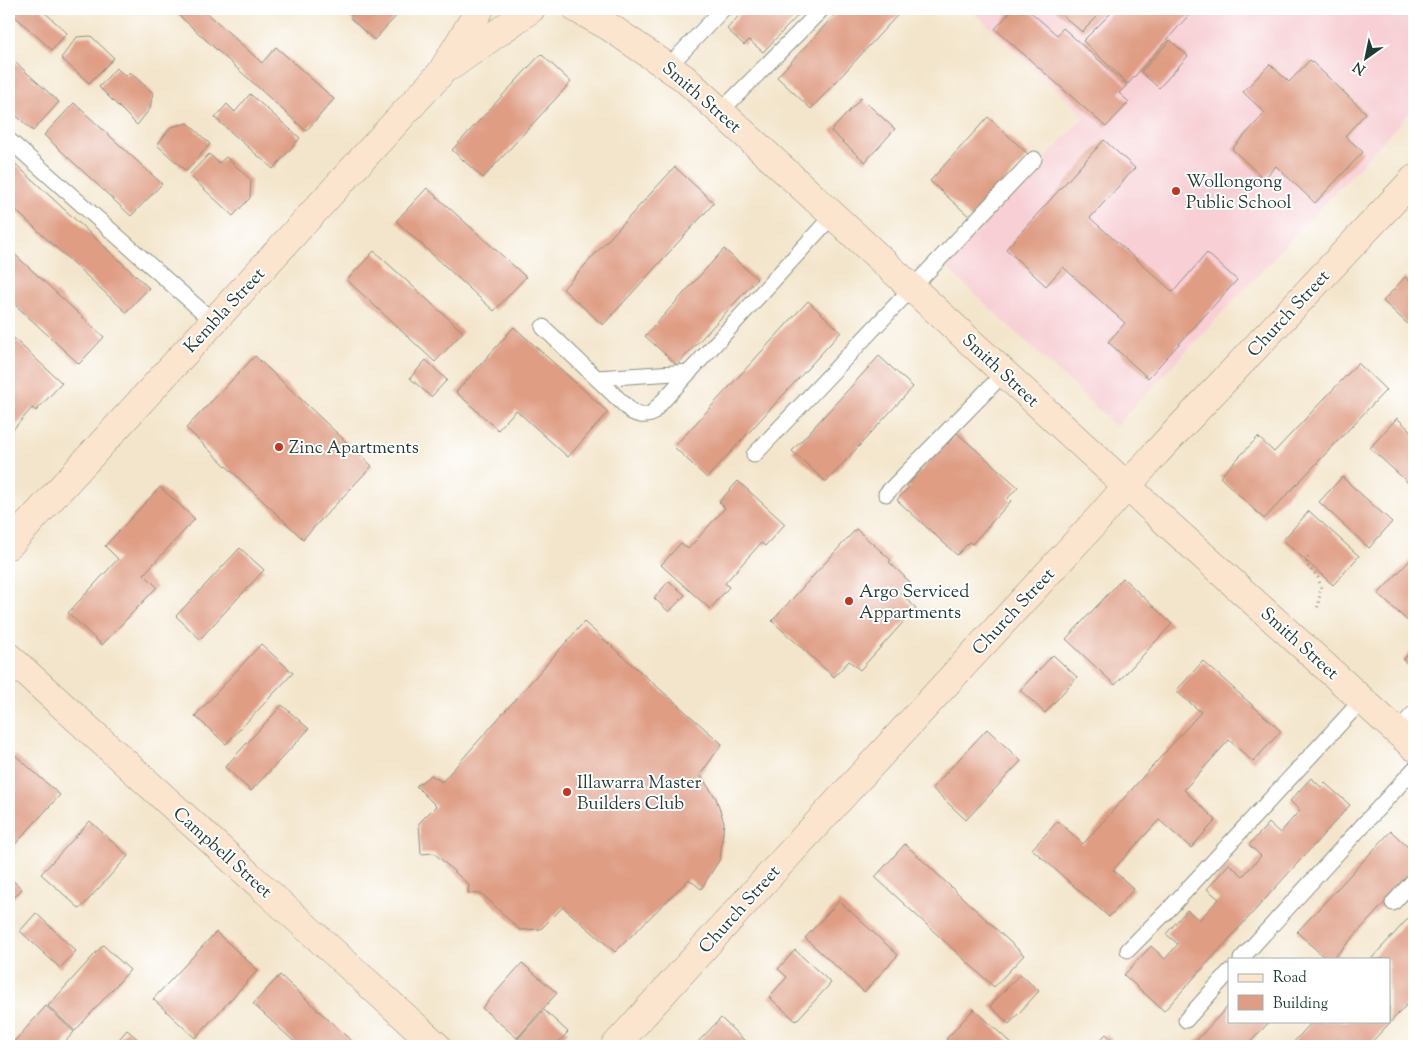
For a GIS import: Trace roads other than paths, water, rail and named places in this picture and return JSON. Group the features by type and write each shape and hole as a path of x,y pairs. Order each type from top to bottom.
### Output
{"street":[{"name":"Kembla Street","path":"9,545 440,74 480,9"},
{"name":"Kembla Street","path":"440,74 532,9"},
{"name":"Smith Street","path":"577,9 608,26 684,78 1362,700 1409,730"},
{"name":"Church Street","path":"615,1046 1156,453 1414,179"},
{"name":"Campbell Street","path":"9,657 437,1046"}],"lane":[{"path":"668,67 723,9"},
{"path":"720,112 822,9"},
{"path":"9,140 213,322"},
{"path":"754,455 1034,159"},
{"path":"543,327 632,412 645,416 651,414 833,215"},
{"path":"597,378 690,372"},
{"path":"886,494 1004,373"},
{"path":"1128,950 1170,908 1362,700"},
{"path":"1242,958 1414,769"},
{"path":"1392,903 1414,880"},
{"path":"1186,1020 1228,973"}],"place":[{"name":"Wollongong Public School","path":"1176,191"},
{"name":"Zinc Apartments","path":"279,447"},
{"name":"Argo Serviced Appartments","path":"849,601"},
{"name":"Illawarra Master Builders Club","path":"567,792"}]}
